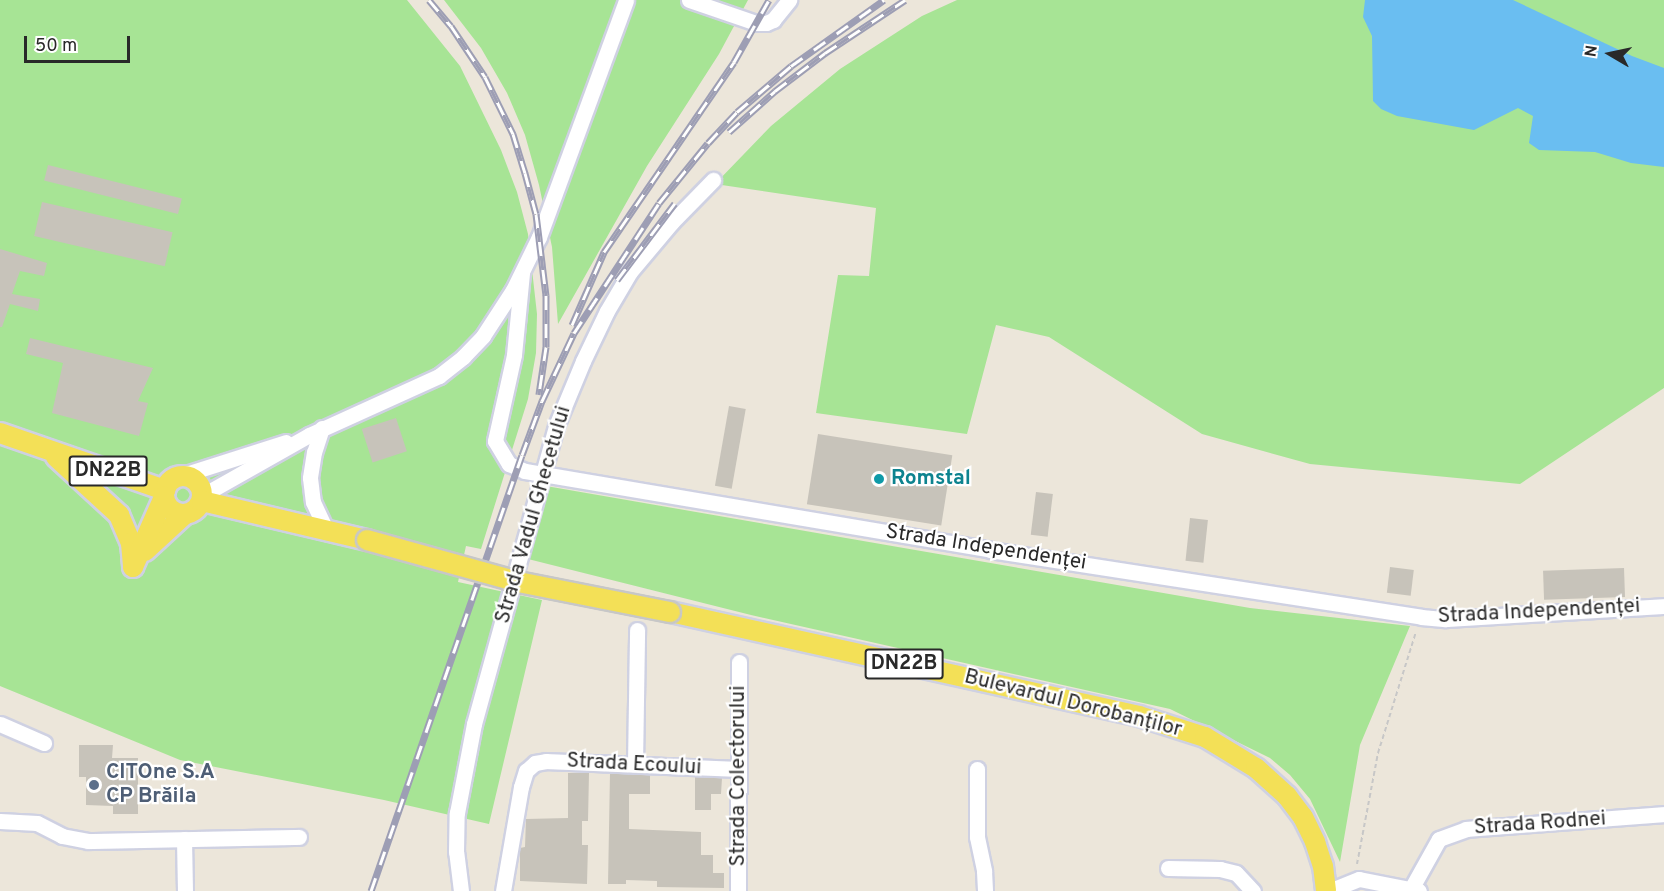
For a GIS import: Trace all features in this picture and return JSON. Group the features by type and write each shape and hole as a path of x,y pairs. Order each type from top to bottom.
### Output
{"main road":[{"name":"DN22B","path":"0,433 165,494"},
{"path":"52,453 119,515 137,561"},
{"name":"DN22B","path":"185,514 171,510 165,494 171,481 180,476 193,479 198,483 202,498 325,528"},
{"path":"137,561 165,494"},
{"path":"137,561 185,514 195,510 202,498"},
{"name":"Bulevardul Dorobanților","path":"325,528 519,582 670,612 1139,716 1205,737 1256,768 1287,796 1303,817 1315,842 1328,891"}],"street":[{"path":"202,498 316,432 439,376 463,357 483,336 496,320 539,237 626,0"},
{"path":"689,0 756,23 773,20 789,0"},
{"name":"Strada Vadul Ghecetului","path":"461,891 456,852 457,813 474,724 556,426 583,361 618,291 649,248 713,180"},
{"name":"Strada Independenței","path":"522,273 514,355 495,441 509,464 541,474 990,550 1421,617 1446,619 1664,606"},
{"path":"180,476 316,432"},
{"path":"316,432 310,484 313,502 325,528"},
{"path":"635,764 637,630"},
{"name":"Strada Colectorului","path":"738,891 740,662"},
{"path":"0,724 44,743"},
{"name":"Strada Ecoului","path":"504,891 521,787 531,766 546,761 738,769"},
{"path":"977,769 977,837 984,871 985,891"},
{"name":"Strada Rodnei","path":"1415,890 1439,839 1466,829 1664,814"},
{"path":"0,821 37,823 62,836 87,840 299,837"},
{"path":"184,839 185,891"},
{"path":"1168,868 1220,869 1236,873 1253,891"},
{"path":"1328,891 1359,879 1415,890"}],"path":[{"path":"1359,879 1356,866 1378,753 1421,617"}],"green space":[{"path":"0,0 407,0 460,66 501,150 517,192 528,234 537,314 536,353 528,399 481,549 466,546 458,582 542,600 489,824 384,800 180,760 0,686"},
{"path":"444,0 748,0 719,54 647,166 558,324 552,247 539,185 525,135 507,93 481,48"},
{"path":"957,0 1664,0 1664,388 1520,484 1310,464 1202,434 1049,337 996,325 967,434 816,413 838,275 869,276 876,208 715,184 771,126 840,69 922,16"},
{"path":"546,486 1250,608 1410,626 1360,745 1340,862 1310,799 1290,775 1270,758 1170,709 751,615 528,559"}],"water":[{"path":"1365,0 1513,0 1632,56 1664,68 1664,167 1631,163 1595,152 1539,150 1529,143 1533,116 1518,108 1474,130 1397,116 1381,109 1373,101 1372,36 1363,17"}],"building":[{"path":"48,165 182,198 178,214 44,181"},
{"path":"42,202 173,232 165,266 34,236"},
{"path":"0,249 47,263 44,276 20,271 12,294 40,299 38,311 10,304 2,327 0,327"},
{"path":"30,338 153,368 138,401 148,403 139,436 52,413 63,363 26,354"},
{"path":"729,406 746,409 732,489 715,486"},
{"path":"396,418 407,451 373,462 362,429"},
{"name":"Romstal","path":"818,434 952,455 941,525 807,504"},
{"path":"1036,492 1053,494 1048,537 1031,535"},
{"path":"1190,518 1208,520 1203,563 1186,561"},
{"path":"1390,567 1414,570 1411,596 1387,593"},
{"path":"1624,568 1625,597 1544,600 1543,571"},
{"path":"79,745 113,745 112,758 138,758 138,814 113,814 113,806 86,805 86,777 79,777"},
{"path":"568,773 589,773 588,821 582,821 582,845 588,845 587,884 520,881 520,848 525,847 526,819 568,818"},
{"path":"610,773 650,775 650,794 629,794 629,829 701,832 701,855 713,855 713,873 724,873 724,888 657,887 657,881 626,880 626,884 608,884"},
{"path":"695,777 722,778 721,794 711,794 711,810 695,810"}],"railway":[{"path":"429,0 451,26 485,77 513,134 525,173 536,214 546,295 546,347 539,394"},
{"path":"572,325 604,252 734,62 769,0"},
{"path":"371,891 522,455 542,401 574,333 659,203 708,143 737,112 791,66 884,0"},
{"path":"729,132 775,91 825,53 905,0"},
{"path":"617,280 675,203"}],"place":[{"name":"Romstal","path":"879,479"},
{"name":"CITOne S.A CP Brăila","path":"94,785"}]}
